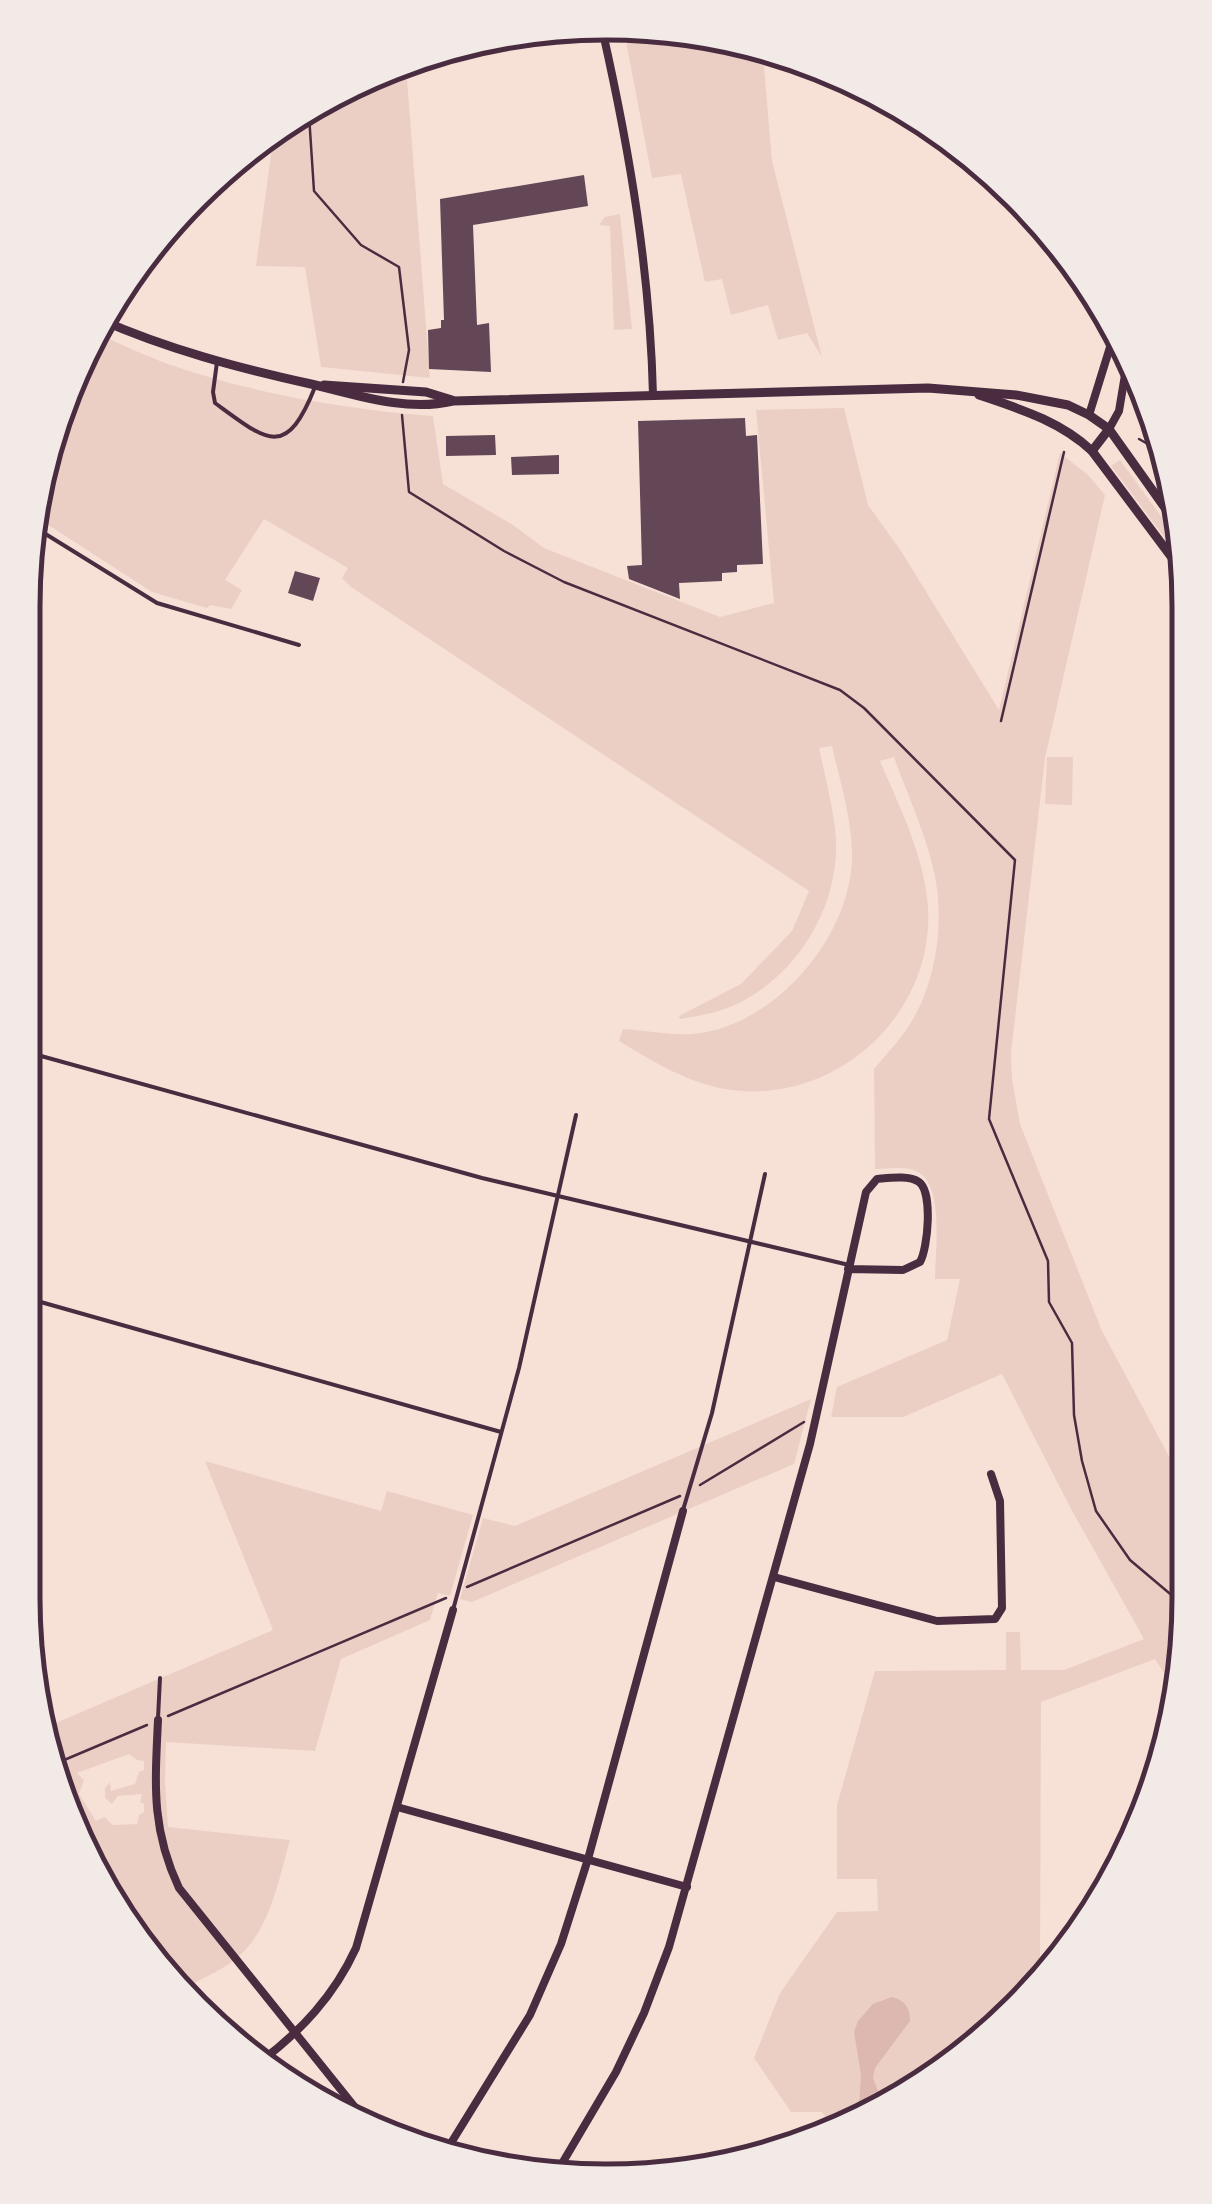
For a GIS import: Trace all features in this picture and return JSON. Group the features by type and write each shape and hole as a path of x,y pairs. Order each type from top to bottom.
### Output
{"street":[{"path":"604,40 638,206 648,300 652,396"},
{"path":"115,325 216,362 340,394 402,403 839,390 1016,395 1068,405 1109,429 1163,505"},
{"path":"1077,437 1089,415 1110,348"},
{"path":"1092,451 1119,411 1124,379"},
{"path":"967,391 1026,411 1077,437 1092,451 1169,554"},
{"path":"563,2162 616,2072 644,2013 687,1887 818,1413 849,1267 866,1192 870,1183 881,1178 919,1182 926,1198 927,1235 920,1262 904,1270 849,1267"},
{"path":"774,1577 937,1622 995,1618 1002,1608 1000,1506 991,1474"},
{"path":"451,2142 530,2015 560,1944 588,1858 683,1511"},
{"path":"271,2054 296,2035 332,1991 356,1948 453,1610"},
{"path":"158,1720 156,1814 167,1862 196,1911 352,2104"},
{"path":"397,1807 687,1887"}],"lane":[{"path":"216,362 212,392 215,403 264,436 276,438 292,429 316,386"},
{"path":"45,534 157,603 299,645"},
{"path":"40,1055 482,1178 849,1267"},
{"path":"453,1610 520,1368 576,1115"},
{"path":"683,1511 712,1413 764,1174"},
{"path":"40,1302 502,1432"},
{"path":"158,1720 160,1678"}],"path":[{"path":"309,125 314,191 361,245 399,268 409,350 403,381"},
{"path":"401,410 410,492 504,551 564,582 840,690 864,708 1016,860 989,1119 1048,1261 1049,1302 1072,1344 1074,1414 1096,1511 1130,1560 1172,1595"},
{"path":"1139,439 1148,444"},
{"path":"1002,721 1064,452"},
{"path":"701,1484 818,1413"},
{"path":"471,1585 666,1503"},
{"path":"171,1714 442,1600"},
{"path":"64,1760 147,1725"}],"shaded area":[{"path":"626,41 680,45 764,63 772,161 822,357 807,333 778,340 768,305 731,315 722,279 705,282 681,174 652,178"},
{"path":"407,76 430,378 321,367 305,267 256,266 272,149 356,98"},
{"path":"620,214 632,329 614,330 610,226 599,225 605,217"},
{"path":"108,338 165,363 230,383 332,404 433,416 443,484 544,548 720,617 774,603 756,410 844,408 868,505 901,551 999,710 1060,453 1088,475 1105,495 1045,758 1011,1053 1012,1079 1020,1124 1102,1331 1172,1462 1172,1598 1166,1676 1155,1659 1041,1702 1040,1961 951,2047 889,2088 827,2119 822,2112 791,2112 754,2058 780,1993 837,1912 878,1911 877,1879 837,1879 837,1805 875,1671 1006,1670 1006,1632 1020,1632 1021,1670 1064,1670 1144,1639 1002,1374 903,1417 831,1417 837,1387 947,1340 960,1279 935,1279 935,1203 925,1178 906,1169 875,1169 874,1069 916,1014 932,972 938,927 931,860 894,757 880,761 916,850 928,906 926,945 915,982 897,1015 872,1044 842,1066 807,1082 770,1091 716,1087 686,1077 619,1041 623,1029 691,1034 729,1025 783,992 826,942 849,882 852,852 832,746 819,748 835,828 835,864 831,889 811,935 797,956 761,990 725,1009 680,1019 679,1016 741,984 792,931 809,891 351,587 342,578 348,568 264,519 225,580 242,590 231,609 210,605 207,608 152,592 46,524 70,424"},
{"path":"1120,460 1165,522 1168,542 1111,466"},
{"path":"1047,757 1073,757 1072,805 1045,804"},
{"path":"811,1399 794,1464 472,1602 460,1599 483,1518 515,1526"},
{"path":"205,1461 381,1511 387,1491 473,1515 450,1596 438,1593 430,1620 341,1659 315,1751 166,1742 168,1827 290,1840 272,1902 250,1945 234,1960 193,1984 135,1912 98,1848 70,1780 54,1724 273,1630","holes":["129,1754 144,1761 144,1770 139,1772 135,1784 111,1791 110,1782 105,1788 105,1798 112,1804 118,1796 142,1794 144,1812 137,1824 112,1825 105,1817 96,1821 79,1794 84,1780 77,1773"]},
{"path":"892,1997 900,2000 906,2005 910,2021 875,2068 873,2078 879,2093 859,2104 861,2075 854,2032 873,2004"}],"building":[{"path":"584,175 588,206 473,225 477,325 489,323 491,372 429,369 428,330 441,328 444,320 440,199"},
{"path":"745,418 746,436 757,435 763,564 737,565 737,572 722,573 722,581 679,583 680,599 629,579 627,566 642,565 638,421"},
{"path":"495,435 496,455 446,456 446,436"},
{"path":"559,455 559,474 512,475 511,457"},
{"path":"295,571 320,578 313,601 288,593"}]}
